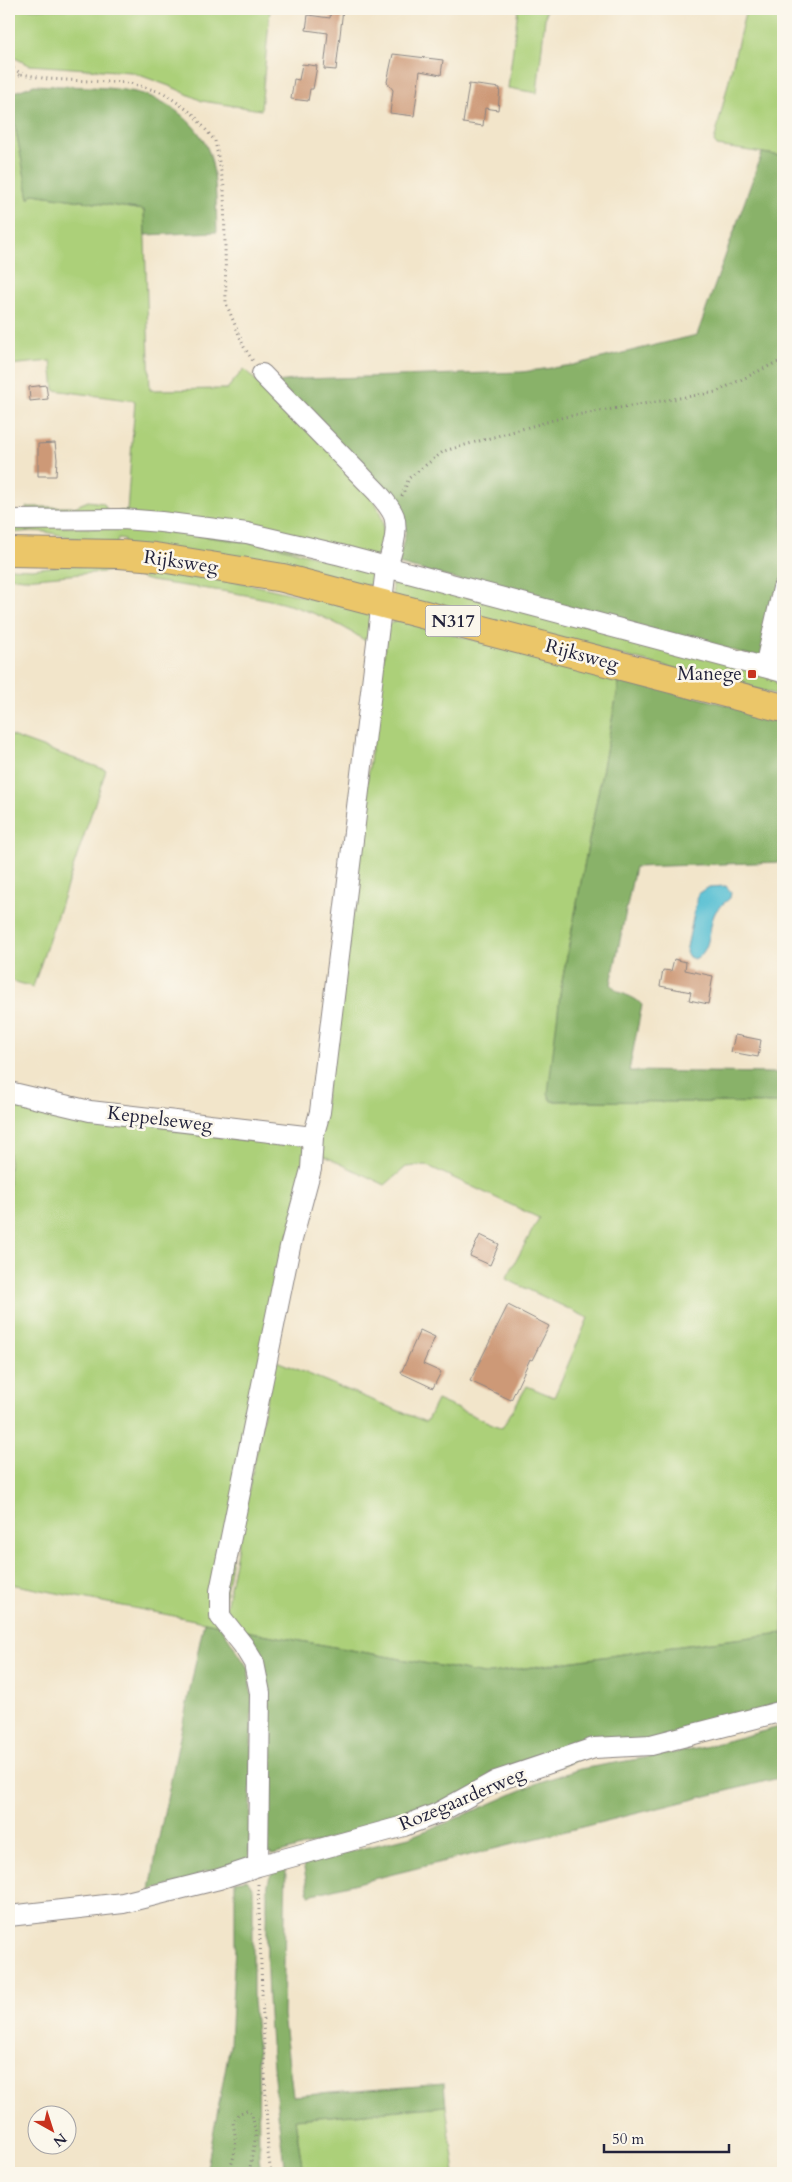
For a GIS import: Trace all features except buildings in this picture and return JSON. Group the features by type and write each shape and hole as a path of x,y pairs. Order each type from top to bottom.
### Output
{"main road":[{"name":"Rijksweg","path":"9,552 119,554 155,557 283,578 783,708"}],"street":[{"path":"258,1866 260,1693 254,1663 243,1645 220,1616 220,1591 290,1247 311,1169 313,1137 321,1103 386,568 393,546 396,527 394,514 378,492 262,374"},
{"name":"Rijksweg","path":"9,520 123,519 247,533 774,670"},
{"path":"774,670 783,588"},
{"name":"Keppelseweg","path":"9,1092 90,1111 313,1137"},
{"name":"Rozegaarderweg","path":"9,1916 123,1903 219,1879 258,1866 404,1826 438,1813 496,1781 594,1748 652,1745 783,1711"}],"path":[{"path":"9,66 22,74 48,80 130,83 164,93 193,114 215,141 224,187 226,303 244,347 262,374"},
{"path":"9,78 22,74"},
{"path":"394,514 409,478 444,451 564,417 716,392 775,363 783,361"},
{"path":"258,1866 268,2154 271,2173"},
{"path":"228,2173 236,2152 237,2141 233,2122 238,2114 246,2110 252,2114 256,2135 249,2173"}],"green space":[{"path":"9,9 330,10 270,10 261,110 202,101 172,87 131,72 29,65 9,55"},
{"path":"518,9 546,9 537,93 508,88"},
{"path":"746,9 783,9 783,156 717,146 714,142"},
{"path":"34,85 108,88 137,92 159,100 188,120 202,138 211,159 215,186 217,232 145,235 144,210 33,194 29,199 9,94"},
{"path":"9,95 29,198 33,194 144,210 150,390 227,389 244,369 369,490 383,524 382,540 375,560 27,512 26,507 74,507 88,501 103,503 108,511 127,511 135,401 54,390 51,361 9,365"},
{"path":"762,153 783,156 783,577 773,623 762,658 398,564 406,530 403,519 277,382 303,379 522,372 573,365 697,335"},
{"path":"9,525 125,529 126,525 269,544 375,573 377,582 373,585 358,586 124,545 124,539 118,538 117,544 87,541 46,532 9,533"},
{"path":"123,564 200,573 369,611 372,619 371,630 367,642 342,626 290,605 235,593 151,581 122,571"},
{"path":"68,565 115,565 114,571 24,579 9,577 9,568 32,569"},
{"path":"391,574 783,676 783,696 393,598"},
{"path":"397,620 620,678 561,987 549,1098 551,1101 783,1103 783,1633 484,1674 240,1630 225,1613 274,1360 426,1422 437,1400 502,1428 527,1386 554,1397 588,1318 506,1279 539,1218 426,1165 406,1167 385,1185 318,1153 388,625"},
{"path":"620,678 783,719 783,862 635,867 611,984 618,991 642,1005 629,1071 777,1073 783,1042 783,1103 551,1101 548,1093 561,987"},
{"path":"9,735 106,770 33,987 9,980"},
{"path":"9,1100 298,1141 306,1149 220,1625 11,1584 9,1593"},
{"path":"204,1622 220,1625 248,1668 252,1700 249,1861 222,1871 205,1871 190,1880 150,1891 158,1842"},
{"path":"240,1630 484,1674 783,1633 783,1712 601,1751 477,1796 273,1855 267,1852 267,1708"},
{"path":"783,1726 783,1777 309,1895 303,1863 409,1837 540,1782 580,1769 696,1749"},
{"path":"286,1867 283,2015 293,2096 444,2084 446,2106 295,2119 303,2173 285,2173 269,2019 267,1956 268,1888 271,1874"},
{"path":"247,1879 253,1889 253,2000 258,2055 259,2157 261,2173 206,2173 230,2044 235,1946 235,1881"},
{"path":"446,2106 455,2173 303,2173 295,2119"}],"water":[{"path":"726,886 731,892 730,898 716,911 713,917 704,951 694,959 689,957 686,952 698,894 709,887"}],"place":[{"name":"Manege","path":"752,674"}]}
